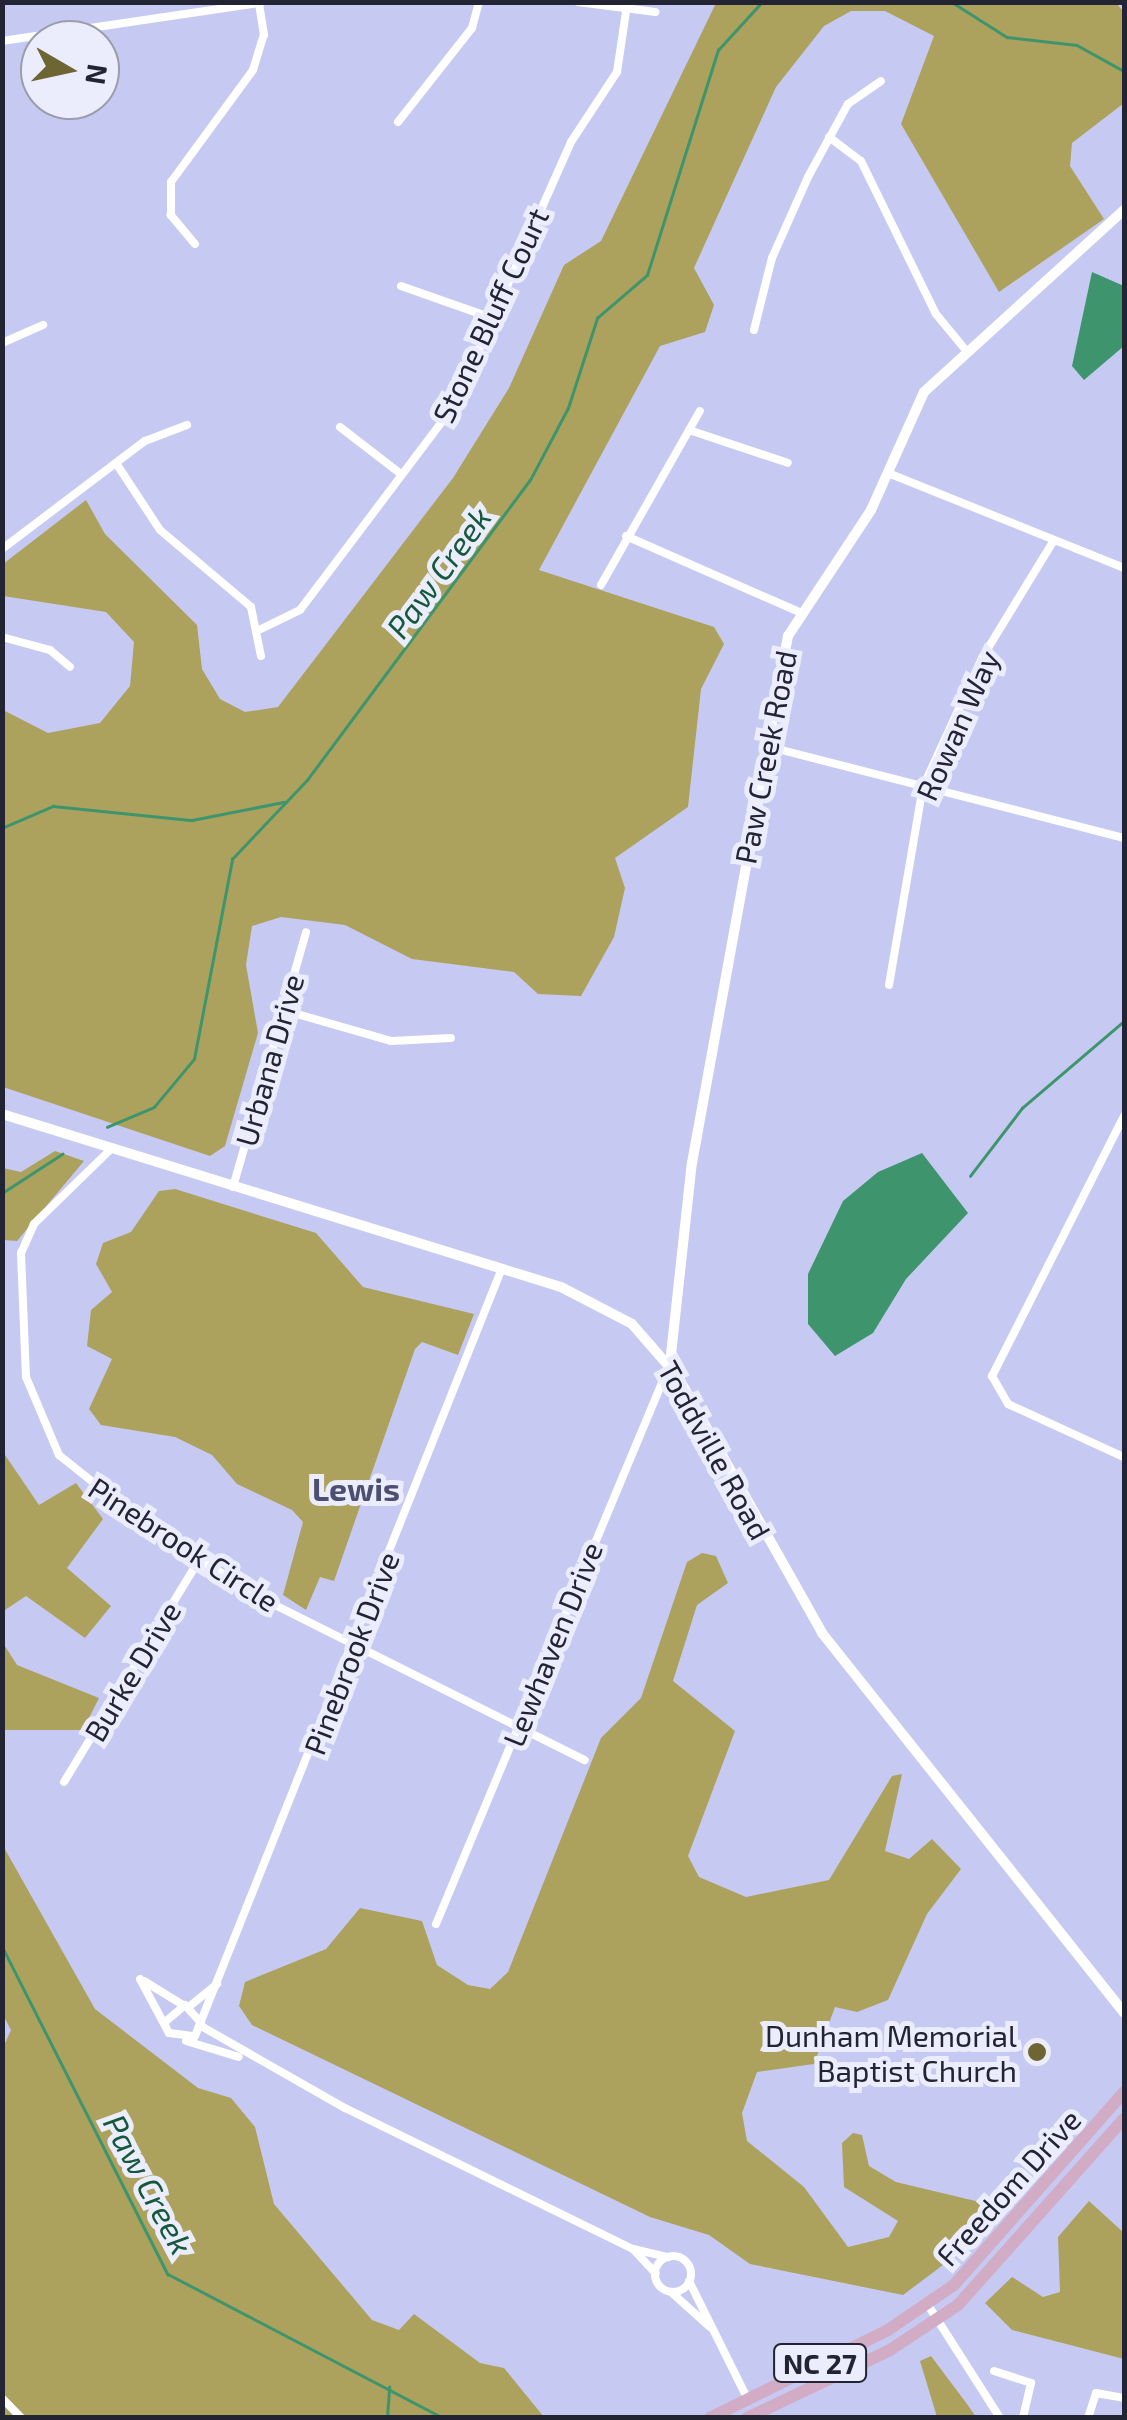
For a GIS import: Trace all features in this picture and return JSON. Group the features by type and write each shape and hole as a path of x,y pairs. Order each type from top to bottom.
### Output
{"main road":[{"name":"Freedom Drive","path":"710,2418 928,2305 980,2261 1124,2092"},
{"name":"Freedom Drive","path":"747,2418 936,2320 996,2268 1124,2119"}],"street":[{"path":"398,122 472,28 478,2"},
{"path":"578,2 626,12 655,12"},
{"path":"120,26 260,3 264,34 254,70 171,182 171,216 195,244"},
{"name":"Stone Bluff Court","path":"261,629 300,610 454,406 571,142 616,72 626,12"},
{"path":"754,330 778,239 829,137 848,104 882,81"},
{"path":"829,137 861,161 936,314 964,348"},
{"name":"Paw Creek Road","path":"670,1364 692,1163 782,655 800,613 888,473 917,401 964,348 1124,210"},
{"path":"401,286 492,318"},
{"path":"2,344 43,324"},
{"path":"601,585 700,412"},
{"path":"2,549 116,463 188,425"},
{"path":"340,427 402,475"},
{"path":"689,430 788,464"},
{"path":"116,463 151,521 243,598 261,629 261,656"},
{"path":"888,473 1124,568"},
{"path":"626,536 800,613"},
{"name":"Rowan Way","path":"889,984 923,788 982,658 1054,540"},
{"path":"2,637 50,650 70,666"},
{"path":"764,746 1124,838"},
{"name":"Urbana Drive","path":"232,1187 306,932"},
{"path":"283,1010 391,1041 451,1038"},
{"name":"Toddville Road","path":"2,1114 502,1268 602,1304 670,1364 822,1633 1124,2012"},
{"path":"1124,1116 992,1376 1008,1404 1124,1455"},
{"name":"Pinebrook Circle","path":"110,1150 24,1241 28,1387 49,1440 74,1470 199,1560 353,1647 585,1760"},
{"name":"Pinebrook Drive","path":"200,2024 502,1268"},
{"name":"Lewhaven Drive","path":"436,1924 670,1364"},
{"name":"Burke Drive","path":"64,1782 199,1560"},
{"path":"244,2058 200,2024 187,2006 140,1978 165,2022 184,2041 244,2058 633,2249 684,2260 689,2281 747,2398"},
{"name":"Pinebrook Drive","path":"165,2022 220,1981"},
{"path":"184,2041 200,2024"},
{"path":"633,2249 671,2292 710,2327"},
{"path":"656,2273 668,2257"},
{"path":"671,2292 689,2281"},
{"path":"928,2305 1000,2418"},
{"path":"994,2371 1031,2383 1024,2418"},
{"path":"1088,2418 1096,2393 1124,2398"},
{"path":"2,2398 21,2418"}],"shaded area":[{"path":"1115,2 1124,12 1124,103 1072,143 1070,166 1104,219 999,292 901,124 934,36 885,11 851,11 824,26 776,87 694,268 714,305 705,332 660,346 539,570 714,627 724,644 701,689 688,807 615,858 625,888 614,937 581,996 538,994 514,972 412,959 345,925 281,917 252,926 246,965 258,1033 225,1146 210,1156 3,1087 3,710 48,733 100,723 130,686 134,642 106,612 3,596 3,564 86,500 105,534 197,625 202,669 220,699 245,712 278,707 453,478 509,388 564,265 601,241 716,3"},
{"path":"1092,272 1124,286 1124,346 1084,380 1072,366"},
{"path":"55,1151 84,1161 17,1241 3,1240 3,1168 21,1172"},
{"path":"922,1153 968,1213 906,1279 873,1333 835,1356 808,1324 808,1274 843,1201 878,1172"},
{"path":"175,1189 316,1233 363,1287 474,1314 458,1355 422,1342 415,1349 334,1581 320,1577 306,1610 283,1595 303,1522 292,1510 237,1484 212,1455 175,1437 101,1425 89,1409 112,1359 87,1346 91,1310 112,1292 96,1264 103,1243 131,1232 159,1191"},
{"path":"3,1452 39,1505 76,1483 103,1519 67,1568 111,1606 85,1638 26,1596 5,1610 3,1643"},
{"path":"702,1553 716,1556 728,1583 697,1605 673,1681 735,1731 688,1856 699,1877 746,1897 829,1880 892,1776 902,1774 885,1851 909,1859 932,1839 961,1869 927,1914 888,2000 857,2012 835,2007 814,2064 757,2072 742,2113 747,2141 804,2187 848,2247 889,2237 898,2221 844,2187 842,2143 853,2133 862,2135 869,2166 896,2182 988,2204 990,2216 951,2259 903,2295 750,2264 709,2235 650,2217 252,2025 239,2006 245,1982 326,1949 360,1908 422,1921 437,1965 468,1985 490,1989 508,1972 601,1738 641,1698 687,1562"},
{"path":"3,1643 17,1665 99,1698 83,1730 3,1730"},
{"path":"2,1844 95,2009 198,2088 231,2098 255,2127 274,2204 372,2320 399,2330 414,2314 480,2363 504,2368 544,2417 3,2417 2,2050 11,2030 3,2015"},
{"path":"1089,2201 1124,2233 1124,2359 1012,2330 985,2303 1012,2277 1043,2297 1060,2292 1058,2237"},
{"path":"931,2356 976,2417 937,2417 920,2361"}],"waterway":[{"path":"107,1127 154,1107 194,1059 232,859 307,780 530,480 568,408 597,318 647,275 718,50 762,2"},
{"path":"952,2 1007,37 1077,45 1124,71"},
{"path":"2,828 53,806 192,820 284,802"},
{"path":"970,1176 1022,1108 1124,1021"},
{"name":"Paw Creek","path":"2,1193 62,1154"},
{"name":"Paw Creek","path":"2,1946 168,2274 444,2418"},
{"path":"387,2418 389,2387"}],"place":[{"name":"Dunham Memorial Baptist Church","path":"1037,2052"}],"district":[{"name":"Lewis","path":"356,1488"}]}
